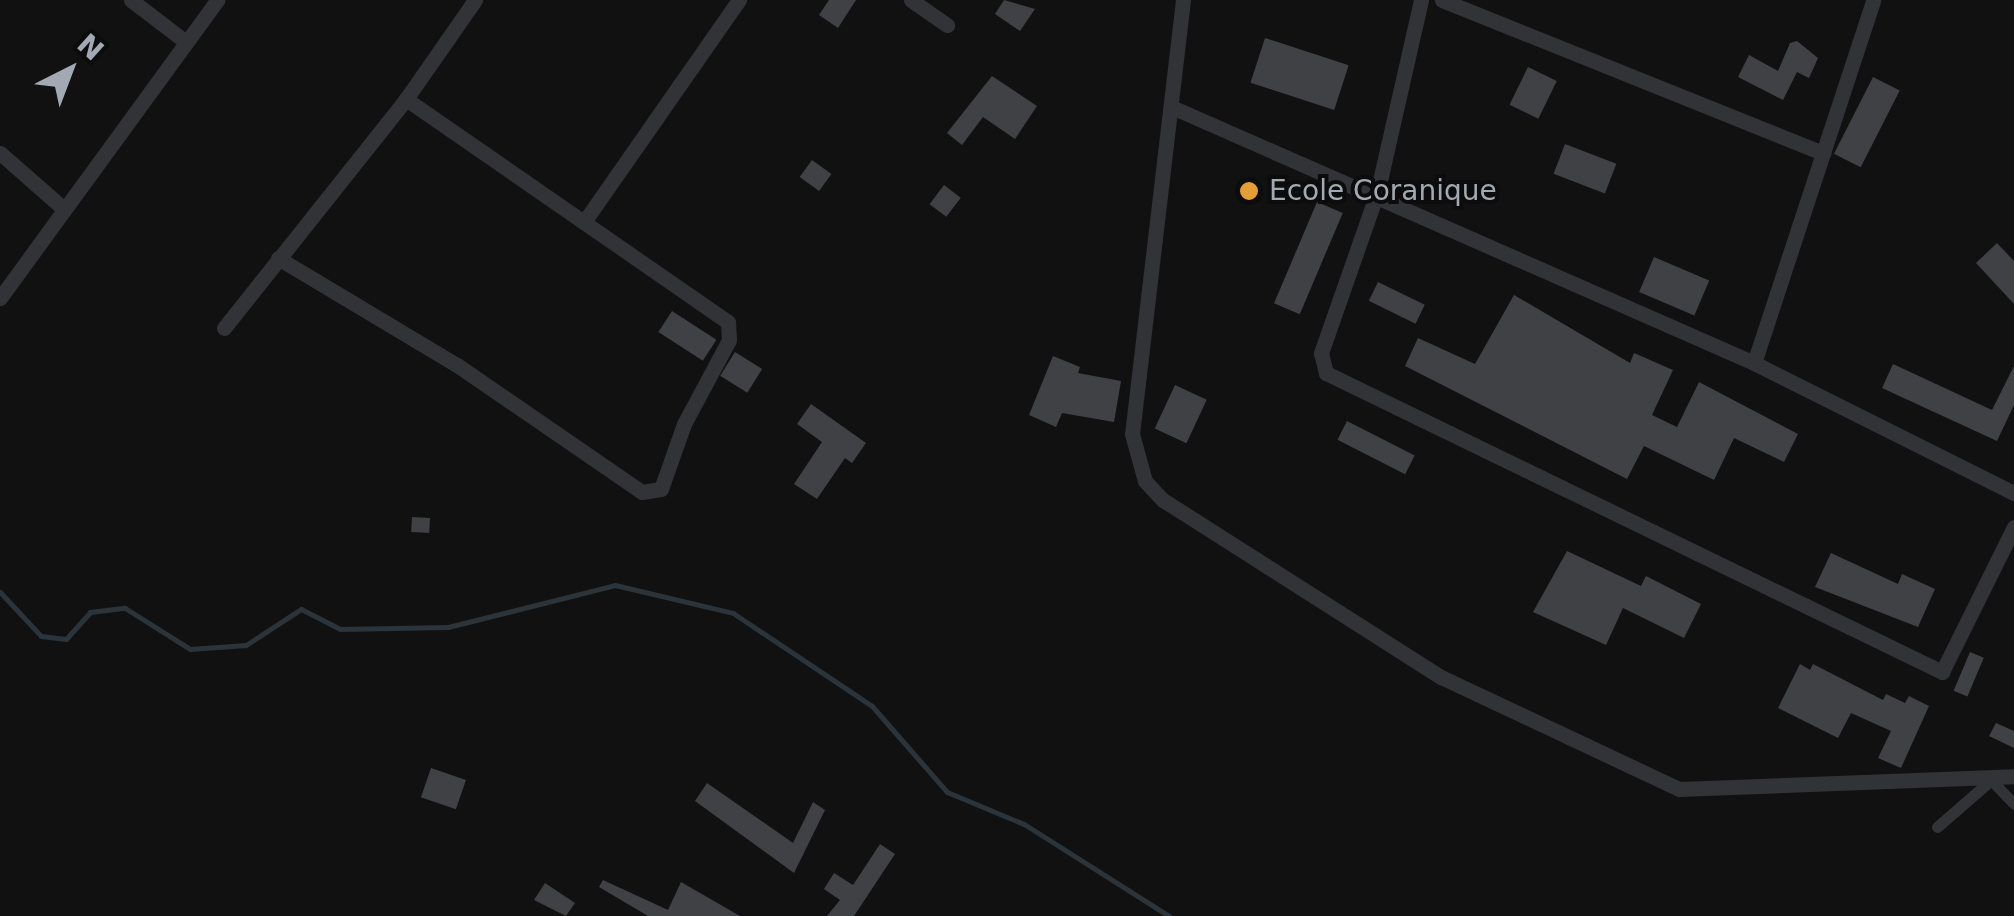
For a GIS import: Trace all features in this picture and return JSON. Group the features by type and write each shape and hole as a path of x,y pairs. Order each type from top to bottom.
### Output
{"street":[{"path":"132,0 186,42"},
{"path":"0,298 217,0"},
{"path":"224,328 406,99 474,0"},
{"path":"584,222 739,0"},
{"path":"911,0 946,25"},
{"path":"1184,0 1132,434 1145,481 1162,500 1440,677 1680,789 2014,776"},
{"path":"1421,0 1376,194 1321,353 1326,373 1337,382 1942,672 2014,527"},
{"path":"1442,0 1823,152"},
{"path":"1754,363 1873,0"},
{"path":"278,258 458,365 642,492 655,494 732,329 406,99"},
{"path":"1174,108 1754,363 2014,494"},
{"path":"0,152 64,210"},
{"path":"1936,827 1991,780 2014,804"}],"building":[{"path":"829,0 856,0 838,28 819,15"},
{"path":"1004,0 1035,9 1020,31 995,14"},
{"path":"1265,38 1349,65 1334,110 1250,83"},
{"path":"1797,41 1818,58 1809,78 1797,72 1783,100 1738,77 1749,55 1778,71 1790,43"},
{"path":"1528,67 1557,81 1538,119 1510,105"},
{"path":"992,76 1037,106 1015,139 983,117 962,145 947,133"},
{"path":"1873,77 1900,91 1861,167 1834,154"},
{"path":"1565,144 1616,164 1605,194 1554,174"},
{"path":"812,160 831,174 819,191 800,177"},
{"path":"944,185 961,198 946,217 930,204"},
{"path":"1317,202 1343,213 1300,314 1274,303"},
{"path":"1997,243 2014,261 2014,304 1976,263"},
{"path":"1654,257 1709,280 1694,315 1639,292"},
{"path":"1378,282 1425,305 1416,324 1369,301"},
{"path":"1514,295 1630,363 1634,353 1673,370 1652,415 1677,427 1699,382 1798,434 1784,462 1734,438 1714,480 1644,446 1627,479 1405,366 1418,338 1475,364"},
{"path":"672,311 716,340 703,361 658,332"},
{"path":"735,352 762,369 747,393 720,376"},
{"path":"1053,356 1080,367 1078,373 1121,381 1114,422 1062,413 1056,427 1029,415"},
{"path":"1893,364 1992,410 2014,366 2014,405 1997,441 1882,388"},
{"path":"1175,385 1207,400 1186,443 1155,429"},
{"path":"811,404 866,443 852,463 845,458 817,499 794,484 822,442 797,424"},
{"path":"1347,421 1415,456 1405,474 1337,440"},
{"path":"412,517 430,518 429,533 411,532"},
{"path":"1567,551 1641,586 1646,576 1701,604 1684,638 1623,608 1606,645 1533,612"},
{"path":"1831,553 1898,584 1902,574 1935,589 1918,627 1815,587"},
{"path":"1970,652 1984,658 1967,697 1954,691"},
{"path":"1800,664 1810,670 1813,664 1883,700 1886,694 1905,703 1909,696 1929,706 1901,768 1878,758 1891,731 1851,713 1838,738 1778,708"},
{"path":"1996,723 2014,731 2014,748 1989,736"},
{"path":"431,768 466,780 456,809 421,797"},
{"path":"707,783 793,843 813,802 825,810 794,873 695,801"},
{"path":"880,844 895,854 854,916 827,916 840,900 824,889 834,873 853,885"},
{"path":"603,880 668,910 681,882 740,916 648,916 599,887"},
{"path":"545,883 575,903 566,916 534,900"}],"waterway":[{"path":"0,592 41,636 66,639 90,612 125,608 190,649 246,645 301,609 340,629 448,627 615,585 733,613 872,706 947,792 1024,824 1169,916"}],"place":[{"name":"Ecole Coranique","path":"1249,191"}]}
